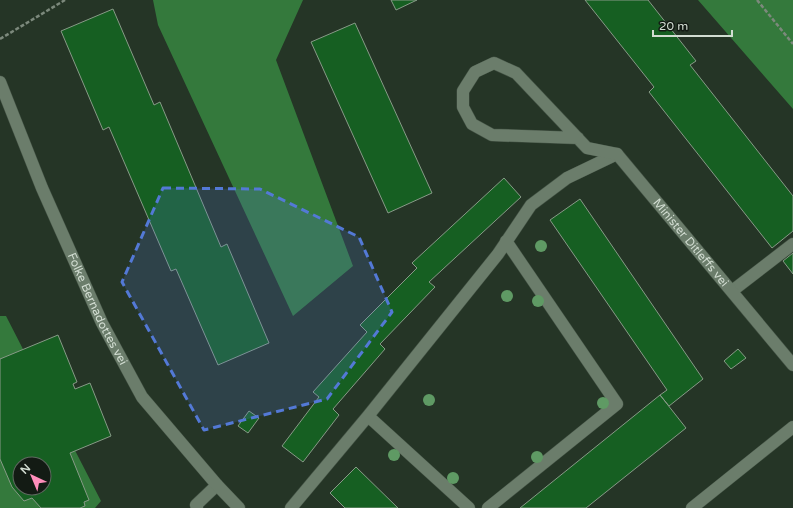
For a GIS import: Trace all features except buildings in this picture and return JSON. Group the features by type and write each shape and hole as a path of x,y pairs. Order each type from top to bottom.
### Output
{"street":[{"path":"578,138 492,134 472,124 463,107 463,91 476,72 494,63 516,73 578,138 587,148 617,154"},
{"name":"Folke Bernadottes vei","path":"0,82 42,188 106,330 142,397 217,485 239,508"},
{"path":"291,508 368,416 498,254 531,205 567,178 617,154"},
{"name":"Minister Ditleffs vei","path":"617,154 793,365"},
{"path":"488,508 617,404 506,241"},
{"path":"732,291 793,244"},
{"path":"368,416 468,508"},
{"path":"692,508 793,427"},
{"path":"196,508 196,504 217,485"}],"path":[{"path":"0,39 66,0"},
{"path":"757,0 793,44"}],"highlighted area":[{"path":"163,188 260,189 359,237 392,312 327,399 204,430 122,282"}],"green space":[{"path":"153,0 303,0 276,60 353,266 293,316 158,25"},
{"path":"698,0 793,0 793,109"},
{"path":"0,316 6,316 101,501 95,508 0,508"}]}
